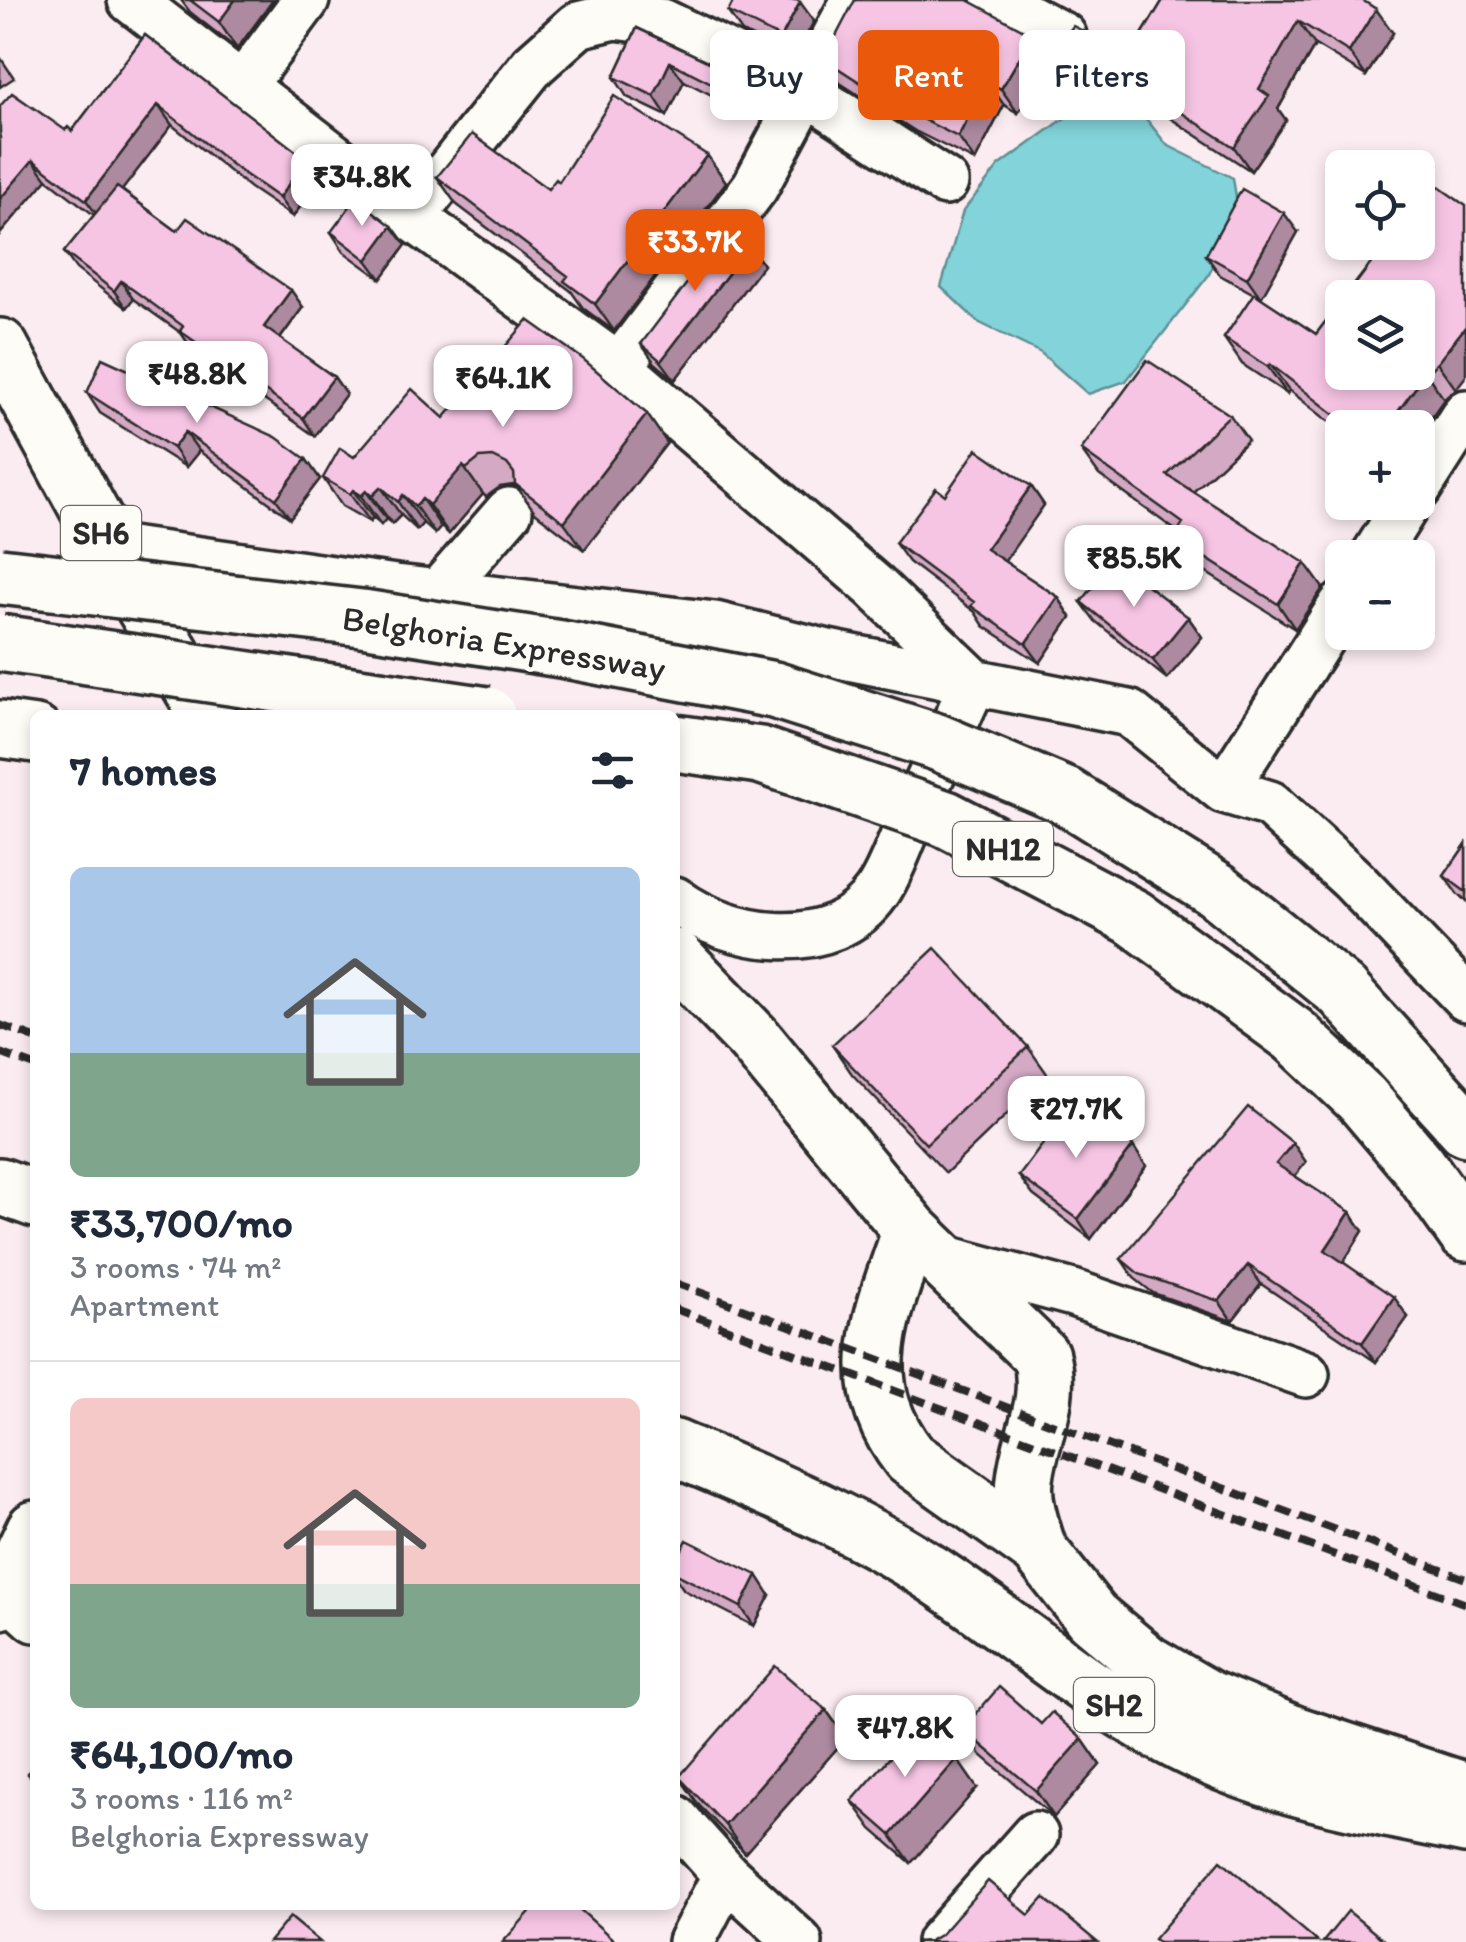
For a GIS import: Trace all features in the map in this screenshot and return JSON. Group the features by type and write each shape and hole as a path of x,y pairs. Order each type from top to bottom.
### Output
{"main road":[{"name":"SH6","path":"0,346 109,547 205,710"},
{"name":"Belghoria Expressway","path":"0,576 362,618 562,649 774,690 937,742 1066,796 1217,890 1342,992 1466,1128"},
{"path":"0,643 453,710"},
{"name":"NH12","path":"680,744 760,755 946,819 1133,917 1294,1035 1362,1099 1417,1164 1466,1234"},
{"name":"SH2","path":"680,962 754,1039 927,1244 1041,1356 1048,1381 1024,1482 1026,1509 1038,1550 1092,1618 1147,1663 1209,1698 1294,1734 1466,1790"},
{"path":"0,1186 30,1197"},
{"path":"927,1244 884,1312 875,1384 881,1410 895,1439 910,1458 1038,1550"},
{"name":"SH2","path":"680,1450 800,1500 894,1550 952,1587 1128,1716 1201,1754 1287,1786 1466,1825"},
{"path":"13,1604 30,1547"}],"street":[{"path":"131,0 412,217 619,366 874,586 974,682"},
{"path":"243,85 306,0"},
{"path":"838,34 855,0"},
{"path":"995,0 1052,30"},
{"path":"412,217 533,65 578,25 616,16 662,22 710,45"},
{"path":"838,112 945,182"},
{"path":"619,366 755,187 793,120"},
{"path":"1435,461 1466,413"},
{"path":"438,593 509,512"},
{"path":"109,547 438,593 715,625 828,653 1129,713 1224,790 1270,804 1352,879 1466,998"},
{"path":"1224,790 1325,631"},
{"path":"680,904 748,934 800,935 844,923 876,894 974,682"},
{"path":"927,1244 1306,1374"},
{"path":"680,1824 726,1875 799,1942"},
{"path":"940,1942 1035,1835"},
{"path":"691,1942 726,1875"}],"water":[{"path":"1062,120 1147,120 1167,145 1233,178 1239,216 1208,276 1126,381 1088,394 1041,353 978,322 941,287 963,211 999,166"}],"building":[{"path":"190,0 235,0 219,22"},
{"path":"734,0 800,2 785,30 765,30 728,12"},
{"path":"855,0 968,0 1024,30 1019,30 1019,59 1001,89 999,30 858,30 858,81 838,68 838,32"},
{"path":"1163,0 1362,0 1376,9 1349,52 1298,21 1259,89 1269,96 1234,147 1185,115 1185,30 1145,30"},
{"path":"637,28 710,62 710,82 670,62 654,96 614,77"},
{"path":"145,35 306,159 279,198 158,105 86,200 33,160 0,199 0,106 12,93 72,131"},
{"path":"614,96 707,155 595,304 564,281 568,276 437,177 472,134 548,189 556,179 559,182"},
{"path":"924,120 967,120 958,137"},
{"path":"1435,186 1466,206 1466,326 1435,365 1435,280 1358,280 1374,260 1435,260"},
{"path":"117,187 177,231 187,218 291,290 264,327 334,377 303,418 180,331 183,326 121,281 114,291 64,252"},
{"path":"1242,189 1284,213 1247,278 1206,255"},
{"path":"356,198 392,226 367,260 331,232"},
{"path":"728,229 750,245 661,361 641,344"},
{"path":"1254,293 1316,334 1325,322 1325,390 1414,390 1399,410 1329,410 1270,364 1268,367 1224,338"},
{"path":"528,320 583,359 647,414 564,522 515,484 514,473 507,464 493,457 480,458 466,469 463,466 429,505 422,499 415,506 403,495 398,502 381,487 372,496 366,491 361,496 353,490 350,494 323,478 340,448 354,457 412,389 444,418"},
{"path":"102,358 276,437 306,459 276,499 185,432 173,448 87,393"},
{"path":"1147,360 1230,415 1167,475 1305,563 1278,604 1174,538 1183,523 1081,450"},
{"path":"977,449 1031,486 986,549 1058,597 1026,644 971,606 974,602 895,543 936,488 945,495"},
{"path":"1115,560 1188,617 1153,660 1081,602"},
{"path":"1466,844 1466,892 1444,876"},
{"path":"935,948 1028,1047 926,1144 832,1045"},
{"path":"1074,1102 1133,1146 1078,1219 1019,1176"},
{"path":"1248,1107 1293,1143 1276,1164 1350,1212 1325,1250 1394,1297 1362,1343 1248,1265 1219,1301 1139,1274 1121,1259"},
{"path":"687,1540 757,1575 741,1607 680,1576 680,1553"},
{"path":"775,1666 826,1710 725,1825 680,1776"},
{"path":"999,1687 1041,1724 1052,1712 1082,1739 1036,1791 963,1729"},
{"path":"918,1725 957,1759 891,1835 852,1801"},
{"path":"1221,1860 1318,1942 1154,1939"},
{"path":"988,1881 1029,1915 1044,1898 1097,1942 914,1942 929,1941 941,1934"},
{"path":"532,1910 581,1910 616,1942 503,1942"},
{"path":"1348,1911 1386,1942 1323,1942"},
{"path":"290,1917 320,1942 269,1942"}],"railway":[{"path":"0,1025 30,1036"},
{"path":"0,1053 30,1064"},
{"path":"680,1285 1466,1579"},
{"path":"680,1311 1466,1604"}]}
